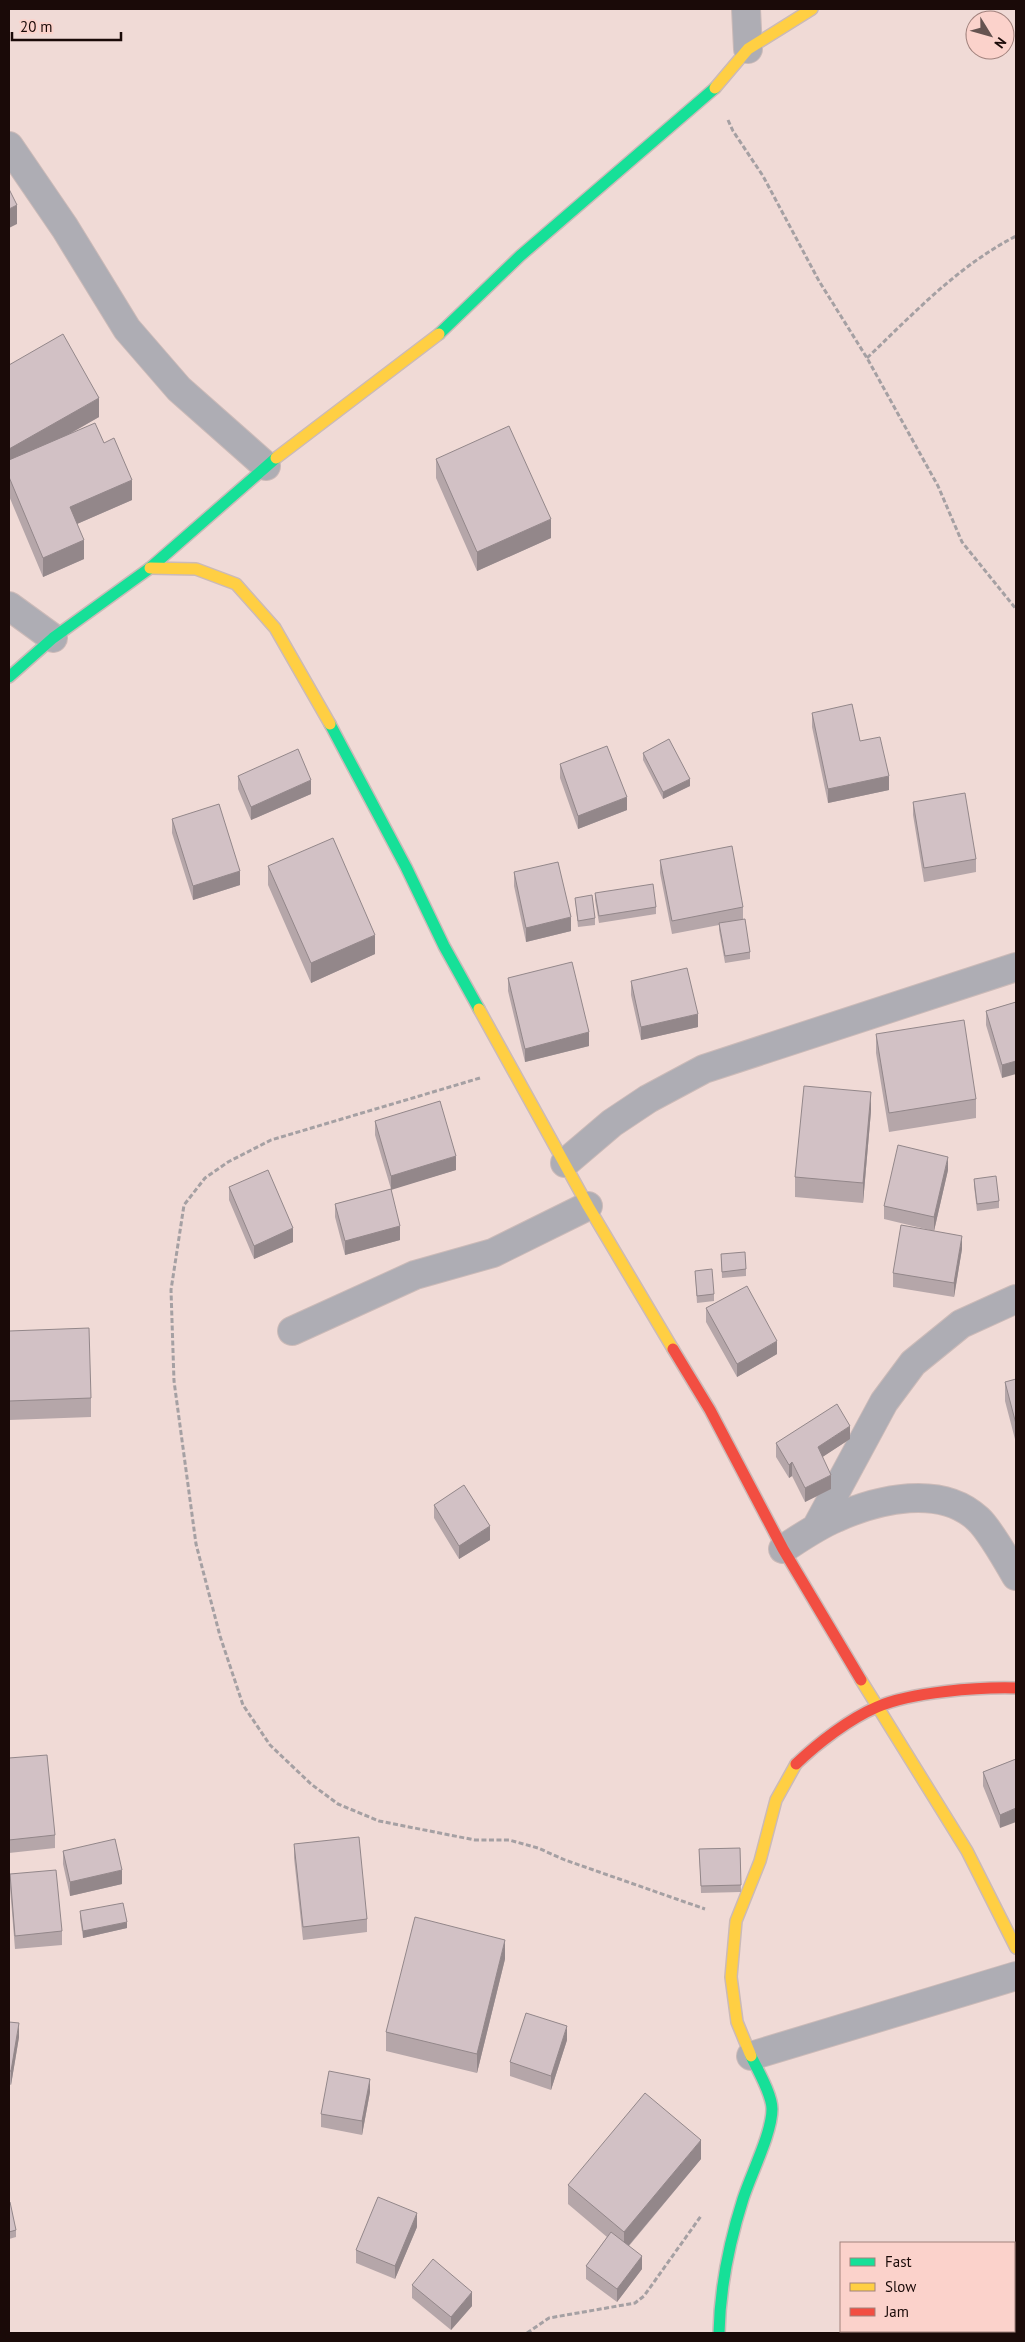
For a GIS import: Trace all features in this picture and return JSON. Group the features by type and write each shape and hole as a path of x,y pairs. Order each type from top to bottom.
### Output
{"street":[{"path":"746,9 748,49"},
{"path":"9,677 53,638 150,568 266,466 449,326 520,256 714,89 748,49 812,9"},
{"path":"9,146 64,228 127,330 179,389 266,466"},
{"path":"150,568 196,569 236,584 275,628 322,708 406,867 444,946 588,1206 710,1410 783,1548 877,1707 967,1851 1016,1948"},
{"path":"9,606 53,638"},
{"path":"565,1163 612,1123 648,1099 704,1069 1016,967"},
{"path":"292,1331 415,1275 493,1253 588,1206"},
{"path":"816,1528 884,1402 913,1362 961,1324 1016,1299"},
{"path":"783,1548 835,1518 867,1505 934,1498 959,1505 979,1519 1016,1576"},
{"path":"719,2333 719,2315 732,2231 771,2121 772,2106 737,2022 731,1977 736,1921 760,1861 776,1800 793,1767 818,1743 877,1707 905,1699 982,1687 1016,1688"},
{"path":"751,2056 1016,1976"}],"path":[{"path":"714,89 733,131 763,176 819,281 867,358 938,486 962,542 1016,609"},
{"path":"867,358 944,285 991,249 1016,236"},
{"path":"513,1068 271,1140 228,1162 205,1178 184,1205 171,1290 174,1381 196,1544 220,1636 243,1705 270,1745 312,1784 338,1804 379,1821 475,1840 509,1840 538,1848 565,1860 736,1921"},
{"path":"527,2333 549,2318 635,2303 644,2296 702,2216"}],"building":[{"path":"9,189 17,205 9,209"},
{"path":"63,334 99,398 9,449 9,365"},
{"path":"95,423 104,443 114,438 132,480 70,507 84,540 43,558 9,477 9,460"},
{"path":"509,426 551,519 477,552 436,459"},
{"path":"852,704 860,741 880,737 889,776 828,789 812,713"},
{"path":"669,739 690,779 663,792 643,753"},
{"path":"607,746 627,797 578,816 560,764"},
{"path":"298,749 311,780 251,807 238,776"},
{"path":"965,793 976,859 924,868 913,802"},
{"path":"219,804 240,871 193,886 172,819"},
{"path":"333,838 375,935 311,963 268,866"},
{"path":"732,846 743,907 672,921 660,860"},
{"path":"558,862 571,917 526,928 514,872"},
{"path":"653,884 656,907 599,916 595,893"},
{"path":"592,895 595,918 578,921 575,898"},
{"path":"745,919 750,952 725,956 719,923"},
{"path":"572,962 589,1032 525,1049 508,978"},
{"path":"687,968 698,1014 641,1027 631,981"},
{"path":"1016,1002 1016,1061 1002,1065 986,1011"},
{"path":"964,1020 976,1099 889,1113 876,1034"},
{"path":"804,1086 871,1092 863,1183 795,1177"},
{"path":"440,1101 456,1156 391,1176 375,1121"},
{"path":"898,1145 948,1157 934,1217 884,1206"},
{"path":"268,1170 293,1228 254,1246 229,1187"},
{"path":"996,1176 999,1201 977,1204 974,1179"},
{"path":"391,1189 400,1226 345,1241 335,1204"},
{"path":"901,1225 962,1236 954,1283 893,1273"},
{"path":"745,1252 746,1269 722,1272 721,1254"},
{"path":"712,1269 714,1294 697,1296 695,1271"},
{"path":"747,1286 777,1341 737,1364 706,1308"},
{"path":"89,1328 91,1398 9,1401 9,1331"},
{"path":"1016,1379 1016,1424 1005,1382"},
{"path":"837,1404 850,1426 818,1447 831,1475 805,1488 792,1462 789,1465 776,1443"},
{"path":"464,1485 490,1526 459,1546 434,1505"},
{"path":"47,1755 55,1835 9,1840 9,1758"},
{"path":"1016,1759 1016,1808 1000,1815 983,1772"},
{"path":"359,1837 367,1919 303,1927 294,1844"},
{"path":"115,1839 122,1870 70,1882 63,1851"},
{"path":"740,1848 741,1885 701,1886 699,1849"},
{"path":"56,1870 62,1931 15,1936 10,1874"},
{"path":"123,1903 127,1922 83,1931 80,1911"},
{"path":"415,1917 505,1940 477,2054 386,2032"},
{"path":"526,2013 567,2026 551,2076 510,2062"},
{"path":"9,2022 19,2023 11,2071 9,2071"},
{"path":"329,2071 370,2079 362,2121 321,2114"},
{"path":"645,2093 701,2140 624,2232 568,2185"},
{"path":"378,2197 417,2213 395,2266 356,2250"},
{"path":"9,2203 16,2230 9,2232"},
{"path":"611,2232 642,2256 617,2289 586,2266"},
{"path":"433,2259 472,2292 451,2317 412,2285"}],"traffic: fast":[{"path":"439,334 520,256 715,88"},
{"path":"9,677 53,638 150,568 276,458"},
{"path":"330,724 406,867 444,946 479,1009"},
{"path":"719,2333 723,2282 733,2232 743,2199 769,2130 771,2119 770,2096 751,2056"}],"traffic: slow":[{"path":"715,88 748,49 812,9"},
{"path":"276,458 439,334"},
{"path":"150,568 196,569 236,584 275,628 330,724"},
{"path":"479,1009 588,1206 673,1349"},
{"path":"861,1680 967,1851 1016,1948"},
{"path":"751,2056 737,2022 731,1977 736,1921 760,1861 776,1800 796,1764"}],"traffic: jam":[{"path":"673,1349 710,1410 783,1549 861,1680"},
{"path":"796,1764 845,1725 866,1712 891,1702 945,1691 1016,1688"}]}
